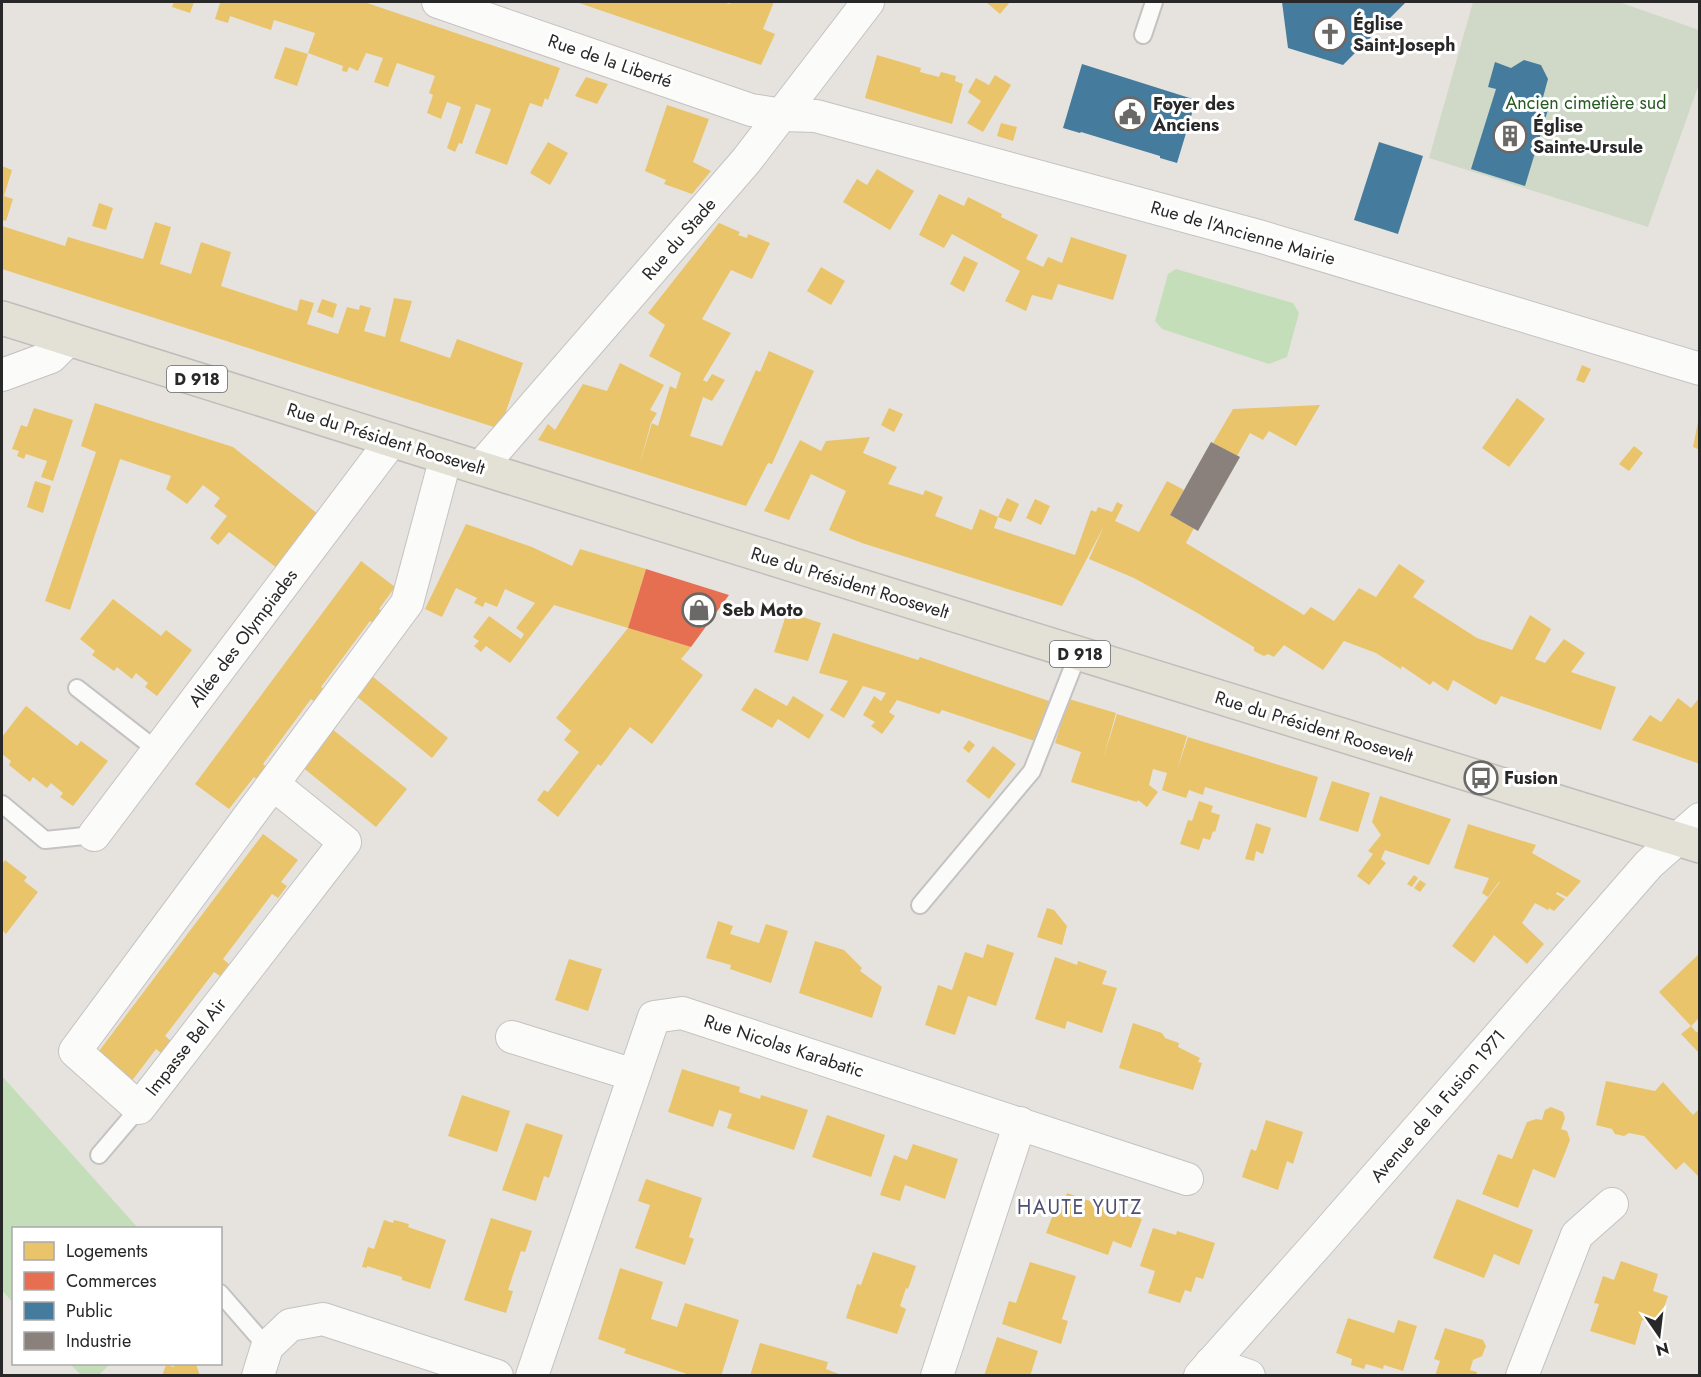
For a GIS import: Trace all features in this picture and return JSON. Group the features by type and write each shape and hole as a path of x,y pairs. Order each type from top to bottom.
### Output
{"main road":[{"name":"Rue du Président Roosevelt","path":"2,318 1078,654 1693,835"}],"street":[{"name":"Rue de la Liberté","path":"438,2 752,110 783,115"},
{"name":"Rue du Stade","path":"480,468 746,161 868,2"},
{"name":"Rue de l'Ancienne Mairie","path":"783,115 816,116 1262,237 1700,369"},
{"path":"2,375 51,357 69,339"},
{"name":"Allée des Olympiades","path":"94,835 392,440"},
{"name":"Impasse Bel Air","path":"273,784 345,842 139,1108 75,1051 407,603 446,457"},
{"name":"Avenue de la Fusion 1971","path":"1205,1369 1297,1268 1649,864 1693,835"},
{"name":"Rue Nicolas Karabatic","path":"532,1376 654,1017 682,1013 1020,1123"},
{"path":"512,1037 634,1075"},
{"path":"937,1376 1020,1123 1187,1179"},
{"path":"1522,1376 1577,1235 1612,1204"},
{"path":"263,1361 290,1325 323,1320 497,1376"},
{"path":"1205,1369 1249,1376"}],"lane":[{"path":"1143,35 1154,2"},
{"path":"920,905 1032,771 1078,654"},
{"path":"77,688 158,752"},
{"path":"2,804 45,840 94,835"},
{"path":"99,1155 139,1108"},
{"path":"222,1296 263,1361"}],"green space":[{"name":"Ancien cimetière sud","path":"1473,2 1619,2 1699,30 1699,84 1648,227 1429,158"},
{"path":"1176,269 1293,303 1299,313 1287,357 1269,364 1162,329 1155,321 1168,274"},
{"path":"2,1076 137,1227 12,1227 12,1302 2,1290"},
{"path":"71,1365 109,1365 98,1376 81,1375"}],"building: Logements":[{"path":"174,2 194,2 190,13 172,7"},
{"path":"216,2 364,2 560,68 548,100 545,98 542,107 530,103 507,165 475,153 491,109 476,104 462,144 459,143 455,152 447,148 461,107 447,102 441,119 427,113 433,95 429,93 435,76 397,63 388,87 374,82 383,58 366,53 358,71 349,67 347,72 342,71 343,66 308,53 315,33 274,20 271,30 230,16 228,23 215,19 220,3"},
{"path":"576,2 722,2 730,4 731,2 774,2 763,29 775,34 761,65"},
{"path":"986,2 1010,2 1000,14"},
{"path":"285,47 308,54 297,86 274,78"},
{"path":"877,55 921,68 920,72 939,77 941,72 956,76 955,81 963,84 952,124 865,98"},
{"path":"995,75 1011,85 983,132 967,123 981,101 968,92 976,78 989,85"},
{"path":"586,77 608,84 597,104 575,96"},
{"path":"667,105 709,119 693,162 711,171 692,194 664,184 666,180 645,171"},
{"path":"1001,123 1017,127 1013,141 997,136"},
{"path":"548,142 568,153 550,185 530,173"},
{"path":"2,166 12,170 4,196 13,199 6,221 2,220"},
{"path":"877,169 914,191 890,230 843,202 857,179 867,185"},
{"path":"939,194 964,206 968,197 1002,214 1001,217 1038,235 1026,259 1043,267 1048,257 1062,263 1071,237 1127,255 1113,300 1058,284 1052,300 1032,295 1026,311 1005,301 1020,271 952,234 944,248 919,235"},
{"path":"99,203 113,208 106,230 92,226"},
{"path":"155,222 171,227 160,264 191,274 201,242 231,252 221,286 297,311 300,299 314,303 307,324 338,334 347,307 359,310 360,305 371,308 364,331 385,337 394,298 412,301 400,341 450,358 457,339 523,363 505,414 494,427 2,269 2,226 65,246 68,237 143,259"},
{"path":"719,223 740,232 738,235 747,238 748,234 770,243 752,279 731,270 702,319 731,333 703,380 707,382 712,374 725,380 712,401 703,397 690,436 722,446 756,370 760,372 769,351 814,371 772,464 768,463 746,506 538,440 548,424 555,430 583,384 607,391 620,363 664,385 650,410 657,413 651,423 639,466 652,423 658,426 670,386 676,389 681,373 649,356 665,325 648,313"},
{"path":"964,256 978,263 964,292 950,284"},
{"path":"821,267 845,281 831,305 807,291"},
{"path":"322,299 337,304 333,318 317,312"},
{"path":"1582,365 1591,369 1584,383 1576,380"},
{"path":"1517,398 1545,419 1509,467 1482,448"},
{"path":"95,403 233,447 318,514 277,568 229,532 218,545 210,538 227,516 214,506 220,498 203,485 187,504 166,489 171,476 120,459 70,610 45,601 96,452 81,446"},
{"path":"1320,405 1296,446 1269,431 1263,440 1250,433 1237,456 1213,443 1233,409"},
{"path":"34,408 73,420 53,481 41,477 47,461 26,454 24,459 17,456 19,451 12,449 21,425 27,427"},
{"path":"889,408 903,414 894,432 881,425"},
{"path":"1698,422 1700,422 1700,450 1693,447"},
{"path":"870,437 863,453 897,467 888,484 923,495 925,490 943,497 935,516 972,530 980,509 998,517 994,528 1075,555 1091,510 1096,512 1098,507 1112,512 1117,502 1123,505 1115,521 1139,532 1167,481 1184,490 1170,515 1194,528 1186,543 1304,615 1311,607 1334,621 1359,588 1376,597 1399,564 1425,581 1413,597 1477,638 1512,650 1530,615 1551,629 1535,659 1545,663 1564,639 1585,653 1571,672 1616,687 1601,730 1501,696 1496,705 1453,680 1448,691 1433,681 1430,685 1402,666 1401,669 1376,653 1344,641 1323,670 1284,645 1274,657 1268,654 1264,656 1254,651 1254,647 1194,611 1134,578 1089,559 1104,526 1062,606 862,543 829,530 846,491 811,474 789,520 764,511 800,440 821,451 826,441"},
{"path":"1634,446 1643,453 1629,471 1619,464"},
{"path":"35,481 51,486 43,513 27,507"},
{"path":"1007,498 1019,504 1011,522 998,517"},
{"path":"1035,499 1050,506 1041,525 1026,518"},
{"path":"466,524 532,547 572,566 580,549 646,569 628,628 554,605 510,663 486,646 481,652 474,646 479,641 473,637 489,616 521,639 524,634 516,628 535,603 505,589 497,607 485,602 483,607 474,603 477,598 456,588 442,617 425,609"},
{"path":"361,561 395,587 379,609 385,613 376,625 370,621 321,687 327,691 318,704 311,699 263,764 269,769 259,781 254,777 229,809 195,784"},
{"path":"113,599 161,636 166,630 192,650 157,696 145,687 148,683 136,673 132,679 117,667 114,671 92,655 95,651 80,639"},
{"path":"787,612 821,623 808,661 774,652"},
{"path":"628,628 691,647 681,659 703,675 652,744 630,727 601,766 598,764 558,817 537,800 544,790 548,792 579,752 564,740 571,731 556,718"},
{"path":"833,633 918,660 920,657 1049,701 1035,741 942,710 939,714 897,700 889,712 895,716 882,734 871,726 875,722 863,715 874,696 881,701 886,693 863,686 844,718 830,710 848,681 819,673"},
{"path":"372,676 448,738 432,758 356,696"},
{"path":"755,688 787,706 793,696 824,715 809,739 778,719 772,728 741,710"},
{"path":"1700,697 1700,764 1632,740 1650,715 1661,722 1678,698 1691,708"},
{"path":"1069,699 1116,713 1103,759 1117,714 1187,736 1177,771 1188,737 1318,777 1306,818 1205,787 1203,795 1189,790 1186,798 1170,793 1162,790 1167,773 1153,769 1149,785 1158,792 1147,807 1138,800 1137,802 1071,782 1081,752 1055,743"},
{"path":"26,706 77,746 81,741 108,761 73,806 60,797 63,793 51,783 47,788 33,777 30,782 9,765 11,761 2,754 2,737"},
{"path":"332,729 407,789 376,827 301,766"},
{"path":"969,740 975,745 969,753 963,748"},
{"path":"993,746 1016,764 989,799 966,781"},
{"path":"1332,781 1370,793 1358,832 1319,820"},
{"path":"1380,796 1451,819 1429,865 1385,850 1381,859 1386,863 1369,885 1357,876 1373,854 1368,851 1381,835 1372,822"},
{"path":"1199,801 1213,806 1211,812 1220,815 1215,832 1213,831 1210,840 1203,838 1199,850 1180,844 1188,820 1192,821"},
{"path":"1256,823 1271,828 1263,854 1256,851 1254,861 1245,859"},
{"path":"1468,824 1536,845 1532,853 1581,881 1567,897 1557,892 1556,894 1565,899 1554,911 1535,903 1522,923 1544,944 1527,964 1494,935 1474,963 1452,946 1500,882 1488,897 1482,893 1489,878 1454,868"},
{"path":"263,834 298,860 281,882 287,886 278,898 272,894 223,959 229,964 220,976 214,972 165,1036 171,1041 161,1053 156,1049 131,1082 96,1055"},
{"path":"5,860 27,877 24,881 38,892 6,934 2,930 2,864"},
{"path":"1414,875 1418,878 1412,887 1407,884"},
{"path":"1420,880 1426,884 1420,892 1414,888"},
{"path":"1047,908 1054,910 1067,926 1062,945 1037,937"},
{"path":"718,921 733,926 730,934 759,943 766,924 788,931 771,983 730,969 731,965 706,958"},
{"path":"815,941 844,950 862,968 860,971 882,987 872,1018 799,993"},
{"path":"987,944 1014,953 996,1006 968,996 955,1035 925,1025 938,985 952,990 965,952 983,958"},
{"path":"1700,953 1700,1017 1691,1026 1659,992"},
{"path":"1055,957 1077,965 1078,961 1107,971 1102,984 1117,988 1102,1033 1067,1021 1065,1029 1035,1019"},
{"path":"569,959 602,969 588,1011 555,1000"},
{"path":"1133,1023 1162,1033 1165,1038 1179,1043 1178,1047 1200,1058 1198,1062 1202,1063 1193,1090 1119,1068"},
{"path":"1691,1026 1696,1032 1700,1031 1698,1052 1681,1034"},
{"path":"682,1069 740,1087 739,1092 760,1099 761,1095 808,1110 794,1150 727,1128 732,1114 719,1110 713,1127 668,1112"},
{"path":"1606,1081 1655,1091 1663,1082 1693,1115 1700,1108 1700,1178 1684,1162 1676,1170 1644,1136 1629,1133 1624,1136 1615,1134 1612,1129 1596,1125"},
{"path":"462,1095 510,1111 497,1152 448,1136"},
{"path":"1551,1107 1563,1112 1565,1118 1561,1129 1567,1131 1570,1140 1555,1178 1533,1169 1518,1208 1482,1194 1498,1154 1512,1159 1527,1122 1542,1120 1545,1110"},
{"path":"827,1115 885,1135 871,1177 812,1157"},
{"path":"1266,1120 1303,1132 1293,1164 1287,1161 1278,1190 1242,1177 1251,1149 1256,1151"},
{"path":"526,1123 563,1135 549,1178 544,1176 536,1201 502,1190"},
{"path":"913,1144 958,1159 945,1199 905,1185 900,1201 880,1195 894,1155 907,1160"},
{"path":"646,1179 702,1198 689,1237 694,1239 685,1265 635,1248 650,1205 638,1201"},
{"path":"1067,1193 1142,1219 1131,1248 1113,1241 1108,1255 1046,1233 1057,1204 1063,1206"},
{"path":"1457,1199 1533,1230 1519,1265 1494,1254 1484,1278 1433,1258"},
{"path":"491,1218 532,1231 525,1252 521,1251 508,1290 513,1291 506,1313 464,1300"},
{"path":"384,1220 409,1224 408,1227 446,1240 430,1289 402,1280 402,1277 367,1266 367,1268 362,1267 368,1247 374,1249"},
{"path":"1153,1228 1176,1235 1177,1231 1215,1243 1203,1279 1196,1277 1191,1292 1185,1290 1180,1303 1148,1293 1155,1271 1140,1266"},
{"path":"873,1252 916,1266 900,1306 906,1309 897,1334 846,1318 857,1284 861,1285"},
{"path":"1621,1261 1658,1274 1653,1291 1668,1296 1660,1319 1651,1322 1642,1320 1635,1345 1590,1331 1599,1304 1594,1303 1603,1276 1614,1280"},
{"path":"1030,1262 1076,1276 1062,1319 1068,1321 1061,1344 1002,1324 1009,1301 1016,1303"},
{"path":"620,1268 663,1282 651,1319 677,1327 685,1303 739,1320 721,1376 693,1376 624,1353 626,1349 598,1339"},
{"path":"1348,1318 1394,1333 1398,1320 1417,1326 1403,1371 1384,1365 1383,1369 1366,1364 1364,1369 1351,1365 1352,1359 1336,1353"},
{"path":"1445,1328 1483,1340 1486,1346 1482,1356 1473,1360 1470,1370 1477,1372 1476,1376 1435,1376 1440,1361 1434,1359"},
{"path":"997,1337 1038,1351 1030,1376 984,1376"},
{"path":"760,1343 828,1362 826,1369 844,1376 750,1376"},
{"path":"166,1365 174,1367 175,1365 196,1365 200,1376 162,1376"}],"building: Commerces":[{"path":"646,569 729,595 691,647 628,628"}],"building: Public":[{"name":"Église Saint-Joseph","path":"1282,2 1406,2 1343,65 1288,48"},
{"name":"Église Sainte-Ursule","path":"1524,60 1541,65 1548,79 1542,101 1550,103 1525,186 1471,169 1496,89 1488,87 1495,62 1511,68"},
{"name":"Foyer des Anciens","path":"1082,64 1196,100 1177,163 1063,128"},
{"path":"1379,142 1423,156 1398,234 1354,220"}],"building: Industrie":[{"path":"1211,442 1240,457 1198,531 1170,515"}],"place":[{"name":"Église Saint-Joseph","path":"1330,34"},
{"name":"Foyer des Anciens","path":"1130,114"},
{"name":"Église Sainte-Ursule","path":"1510,136"},
{"name":"Seb Moto","path":"699,610"},
{"name":"Fusion","path":"1481,778"}],"district":[{"name":"HAUTE YUTZ","path":"1080,1207"}]}
